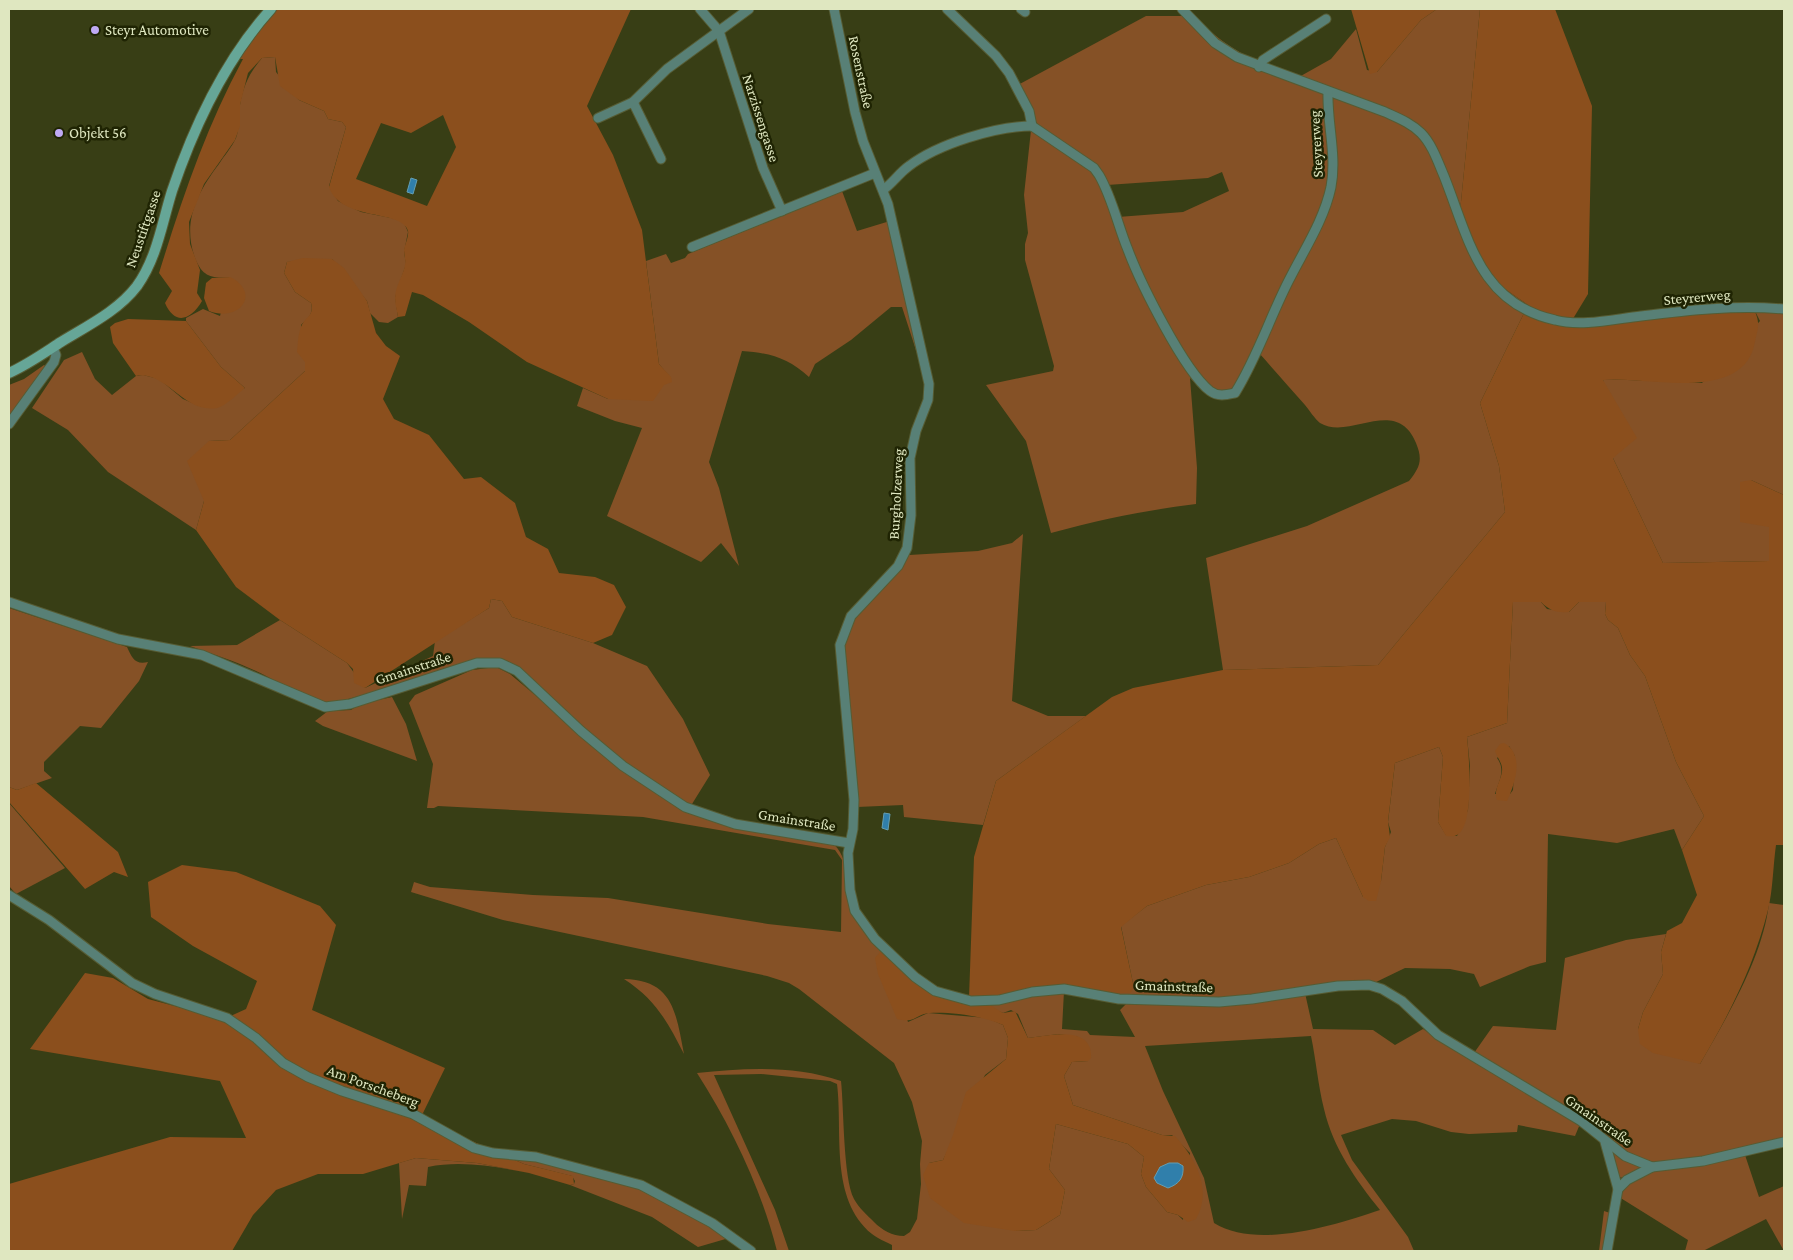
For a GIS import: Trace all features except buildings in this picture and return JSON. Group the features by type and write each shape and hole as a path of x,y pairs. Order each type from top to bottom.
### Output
{"street":[{"name":"Neustiftgasse","path":"9,373 53,348 120,304 136,287 154,253 172,191 198,127 228,68 254,28 271,9"},
{"path":"700,9 719,32"},
{"path":"598,118 633,102 658,76 749,9"},
{"name":"Rosenstraße","path":"834,9 863,140"},
{"path":"884,190 909,166 929,154 996,130 1032,126 1029,111 1009,73 996,56 947,9"},
{"path":"1184,9 1215,43 1237,57 1328,92"},
{"path":"1259,67 1263,60 1326,19"},
{"name":"Narzissengasse","path":"719,32 763,168 782,212"},
{"name":"Steyrerweg","path":"1032,126 1094,168 1099,175 1136,269 1192,372 1211,392 1223,396 1235,393 1245,377 1288,281 1308,243 1331,188 1333,167 1327,113 1328,92 1401,119 1421,133 1437,159 1481,269 1495,289 1506,298 1533,313 1557,321 1585,322 1716,308 1784,309"},
{"path":"633,102 660,159"},
{"name":"Burgholzerweg","path":"849,843 853,829 854,800 840,658 841,637 851,616 898,566 907,548 911,515 910,458 912,446 928,400 929,384 884,190 863,140"},
{"path":"692,247 782,212 875,172"},
{"path":"9,424 54,362 56,356 53,348"},
{"name":"Gmainstraße","path":"9,602 118,639 156,644 202,655 325,707 350,704 477,663 500,663 517,671 581,731 623,766 686,807 736,824 849,843 848,860 852,903 859,918 875,939 915,977 940,994 956,998 987,1001 1032,992 1064,989 1119,998 1219,1002 1338,986 1368,985 1393,994 1438,1035 1581,1121 1605,1142 1626,1156 1652,1167"},
{"name":"Am Porscheberg","path":"9,895 49,920 132,982 155,994 227,1018 256,1038 283,1063 308,1077 342,1091 413,1114 474,1148 493,1153 536,1157 641,1185 691,1211 750,1251"},
{"path":"1605,1142 1618,1189 1607,1251"},
{"name":"Gmainstraße","path":"1618,1189 1627,1180 1652,1167 1704,1161 1784,1142"}],"shaded area":[{"path":"265,9 631,9 587,106 613,155 642,230 659,364 671,377 672,382 664,385 653,401 608,399 527,362 469,322 423,295 412,292 405,316 398,317 395,294 405,265 404,250 408,231 404,224 358,211 346,206 336,198 329,187 346,127 342,122 328,119 324,111 299,100 280,86 275,57 262,58 248,73 240,105 240,126 235,140 204,184 189,222 190,244 200,270 197,293 202,301 193,313 188,316 183,318 173,315 165,303 172,291 159,273 206,137 243,59 230,59","holes":["443,115 456,147 427,206 356,179 381,123 411,133"]},
{"path":"1351,9 1437,9 1421,20 1377,72 1370,74"},
{"path":"1437,9 1480,9 1459,222 1482,273 1528,305 1480,403 1499,466 1505,512 1378,665 1223,670 1206,558 1307,526 1409,481 1416,472 1420,459 1416,443 1407,429 1397,422 1385,420 1345,427 1332,427 1320,423 1259,353 1237,395 1215,399 1210,397 1190,378 1197,468 1196,504 1123,516 1051,533 1026,441 986,385 1053,371 1054,366 1025,260 1025,244 1028,233 1024,195 1031,130 1026,111 1014,87 1146,16 1194,16 1219,38 1242,54 1299,77 1331,59 1356,29 1367,70 1377,72 1421,20","holes":["1222,172 1229,191 1183,212 1118,217 1107,185 1208,178"]},
{"path":"1480,9 1555,9 1592,106 1588,294 1571,322 1751,303 1758,320 1754,346 1745,364 1730,375 1711,381 1689,383 1603,380 1637,438 1613,458 1663,563 1769,561 1769,527 1740,522 1740,482 1751,480 1784,495 1784,845 1776,845 1768,910 1756,951 1731,1009 1700,1064 1653,1053 1640,1044 1638,1029 1643,1012 1663,974 1661,952 1667,931 1682,923 1697,895 1682,850 1704,816 1676,762 1645,676 1630,655 1618,628 1608,620 1605,614 1606,602 1579,602 1569,612 1557,612 1547,608 1541,602 1513,602 1507,723 1467,737 1470,789 1469,805 1463,829 1456,836 1446,836 1438,822 1443,757 1439,747 1395,763 1388,821 1390,837 1385,847 1381,881 1376,901 1369,901 1363,897 1336,838 1319,844 1289,863 1249,877 1206,885 1147,906 1121,927 1133,983 1130,993 1009,994 969,998 974,857 996,781 1112,697 1133,688 1223,670 1378,665 1505,512 1499,466 1480,403 1528,305 1482,273 1459,222"},
{"path":"275,57 276,72 299,100 324,111 328,119 342,122 346,127 329,186 338,201 361,212 396,219 404,223 408,232 404,252 406,264 395,297 398,317 388,323 379,322 370,313 367,301 332,259 287,262 284,273 295,292 311,303 312,307 310,316 301,325 306,370 230,440 209,441 204,501 196,530 108,472 68,430 32,408 64,360 82,352 95,379 112,395 136,376 143,375 159,379 183,399 202,407 245,388 221,367 186,321 186,318 203,309 220,316 230,277 212,277 201,269 191,245 191,220 198,197 204,186 236,138 241,98 248,80 262,58"},
{"path":"842,191 857,231 890,221 925,378 902,307 891,307 851,340 815,364 809,377 786,361 762,353 742,351 709,462 719,488 739,566 721,543 701,562 607,516 642,428 615,421 577,406 583,388 608,399 670,377 659,364 646,261 666,254 671,263 685,258 688,254"},
{"path":"303,258 332,259 344,268 367,301 376,333 386,346 400,356 383,399 394,419 429,435 464,479 481,477 515,503 526,537 548,549 559,573 595,577 614,585 626,607 612,635 593,643 512,617 502,601 491,599 489,608 365,688 354,683 353,669 347,663 280,620 236,587 196,530 204,501 187,461 209,441 230,440 305,371 305,362 297,352 302,324 312,311 312,307 311,303 295,292 284,273 287,262"},
{"path":"230,277 240,284 244,291 245,298 243,304 237,310 229,313 220,314 209,311 204,298 206,283 212,278"},
{"path":"1751,303 1784,304 1784,495 1751,480 1769,527 1769,561 1663,563 1613,458 1603,379 1702,383 1760,321"},
{"path":"128,319 186,321 221,367 245,388 220,407 205,408 194,405 157,380 147,376 136,376 113,343 110,327 115,323"},
{"path":"44,365 48,368 9,419 9,385 24,379"},
{"path":"1023,534 1012,701 1048,716 1086,716 996,781 983,825 904,817 903,805 857,807 843,647 852,621 909,555 978,551 1012,543"},
{"path":"491,599 502,601 512,617 593,643 647,666 683,719 710,775 692,804 697,810 644,777 596,739 508,661 496,659 461,664 416,680 334,703 303,696 248,667 190,646 237,645 280,620 347,663 365,688 433,656 435,641 489,608"},
{"path":"1513,602 1541,602 1547,609 1569,612 1579,602 1606,602 1605,614 1608,620 1618,628 1630,655 1645,676 1676,762 1704,816 1682,850 1674,829 1617,843 1548,834 1546,962 1530,966 1480,987 1474,974 1450,969 1405,968 1374,983 1230,998 1133,996 1104,993 1133,983 1121,926 1147,906 1206,885 1249,877 1289,863 1319,844 1336,838 1363,897 1381,881 1385,847 1391,832 1388,822 1395,763 1439,747 1443,757 1438,822 1446,835 1457,836 1468,810 1470,766 1467,737 1507,723","holes":["1509,746 1515,756 1513,790 1510,794 1495,794 1501,771 1500,762 1497,758"]},
{"path":"9,608 127,647 134,660 144,663 148,662 139,681 101,728 80,726 44,762 44,771 52,778 17,790 9,787"},
{"path":"498,668 510,674 634,778 679,808 703,818 745,828 830,841 837,848 845,864 848,900 851,909 857,920 884,951 908,1022 928,1013 987,1018 1003,1025 1008,1038 1006,1059 985,1075 943,1160 929,1163 1015,1231 1036,1230 1060,1215 1065,1190 1049,1169 1056,1124 1128,1144 1144,1157 1141,1174 1146,1187 1167,1212 1178,1215 1183,1220 1190,1153 1172,1135 1162,1135 1073,1105 1064,1076 1072,1062 1088,1061 1078,1037 1059,1034 1028,1038 1018,1014 1011,1010 1003,1013 982,1004 1040,993 1064,991 1062,1029 1087,1031 1090,1035 1135,1037 1120,1010 1129,1001 1164,1001 1305,993 1313,1029 1373,1030 1395,1045 1423,1029 1470,1060 1580,1124 1575,1136 1518,1125 1517,1132 1469,1134 1451,1132 1416,1121 1392,1119 1341,1135 1352,1160 1408,1237 1414,1251 892,1251 892,1245 872,1234 858,1219 849,1203 841,1164 837,1084 830,1081 761,1074 714,1075 775,1210 789,1251 777,1251 754,1181 722,1115 697,1073 751,1069 787,1070 805,1072 841,1081 846,1160 850,1189 854,1199 880,1228 891,1234 904,1236 910,1232 917,1219 921,1184 922,1141 912,1102 894,1063 789,983 767,976 503,920 411,892 414,882 430,887 533,895 608,898 768,924 841,932 842,860 835,850 643,817 438,806 427,808 433,764 409,703 415,695 472,670","holes":["1311,1036 1322,1100 1333,1137 1346,1163 1380,1210 1319,1228 1274,1235 1232,1231 1214,1223 1204,1178 1163,1091 1145,1046"]},
{"path":"392,697 406,724 417,761 323,726 315,721 328,711 351,710 360,704"},
{"path":"1504,743 1514,754 1516,762 1515,778 1507,801 1497,800 1496,796 1502,768 1495,751 1500,744"},
{"path":"36,783 118,852 128,877 114,872 85,889 9,802 9,787 17,790"},
{"path":"9,803 65,868 16,894 9,886"},
{"path":"182,865 236,872 320,906 336,925 312,1010 445,1068 423,1113 424,1120 524,1164 573,1176 574,1184 570,1185 529,1173 477,1163 416,1158 363,1174 318,1174 276,1190 253,1215 232,1251 9,1251 9,1184 170,1137 246,1138 220,1081 30,1049 85,973 113,978 148,999 224,1019 246,1009 257,981 193,946 151,917 148,882"},
{"path":"1769,903 1784,905 1784,1139 1688,1161 1650,1162 1619,1148 1474,1053 1493,1026 1556,1030 1565,958 1626,940 1666,934 1661,952 1663,974 1643,1012 1638,1029 1700,1064 1732,1007 1752,965"},
{"path":"885,950 921,985 990,1005 1003,1013 1015,1011 1028,1038 1067,1034 1085,1040 1090,1047 1091,1058 1088,1061 1072,1062 1064,1076 1073,1105 1162,1135 1175,1136 1195,1164 1202,1185 1201,1208 1196,1219 1188,1222 1178,1215 1167,1212 1146,1187 1141,1174 1144,1157 1128,1144 1056,1124 1049,1169 1065,1190 1060,1215 1036,1230 1015,1231 964,1223 930,1198 923,1175 929,1163 943,1160 966,1092 1006,1059 1008,1038 1003,1025 967,1015 930,1013 912,1020 897,1019 878,974 875,958 880,952"},
{"path":"624,979 641,981 663,993 675,1013 684,1054 672,1031 653,1003"},
{"path":"1613,1151 1642,1166 1641,1168 1624,1178 1619,1177"},
{"path":"1745,1155 1759,1197 1784,1186 1784,1251 1766,1219 1703,1251 1685,1251 1688,1240 1619,1197 1629,1182 1651,1171"},
{"path":"508,1157 522,1158 644,1189 729,1238 698,1247 652,1217 570,1185 574,1184 575,1181 572,1176 524,1164"},
{"path":"416,1158 477,1163 529,1173 466,1164 428,1167 426,1186 409,1185 402,1219 399,1163"},
{"path":"1604,1211 1610,1213 1603,1251 1599,1251"}],"water":[{"path":"411,178 417,180 413,194 407,192"},
{"path":"884,813 890,814 888,830 882,828"},
{"path":"1169,1163 1178,1163 1183,1166 1183,1174 1175,1185 1168,1188 1157,1183 1154,1178 1160,1167"}],"place":[{"name":"Steyr Automotive","path":"95,30"},
{"name":"Objekt 56","path":"59,133"}]}
